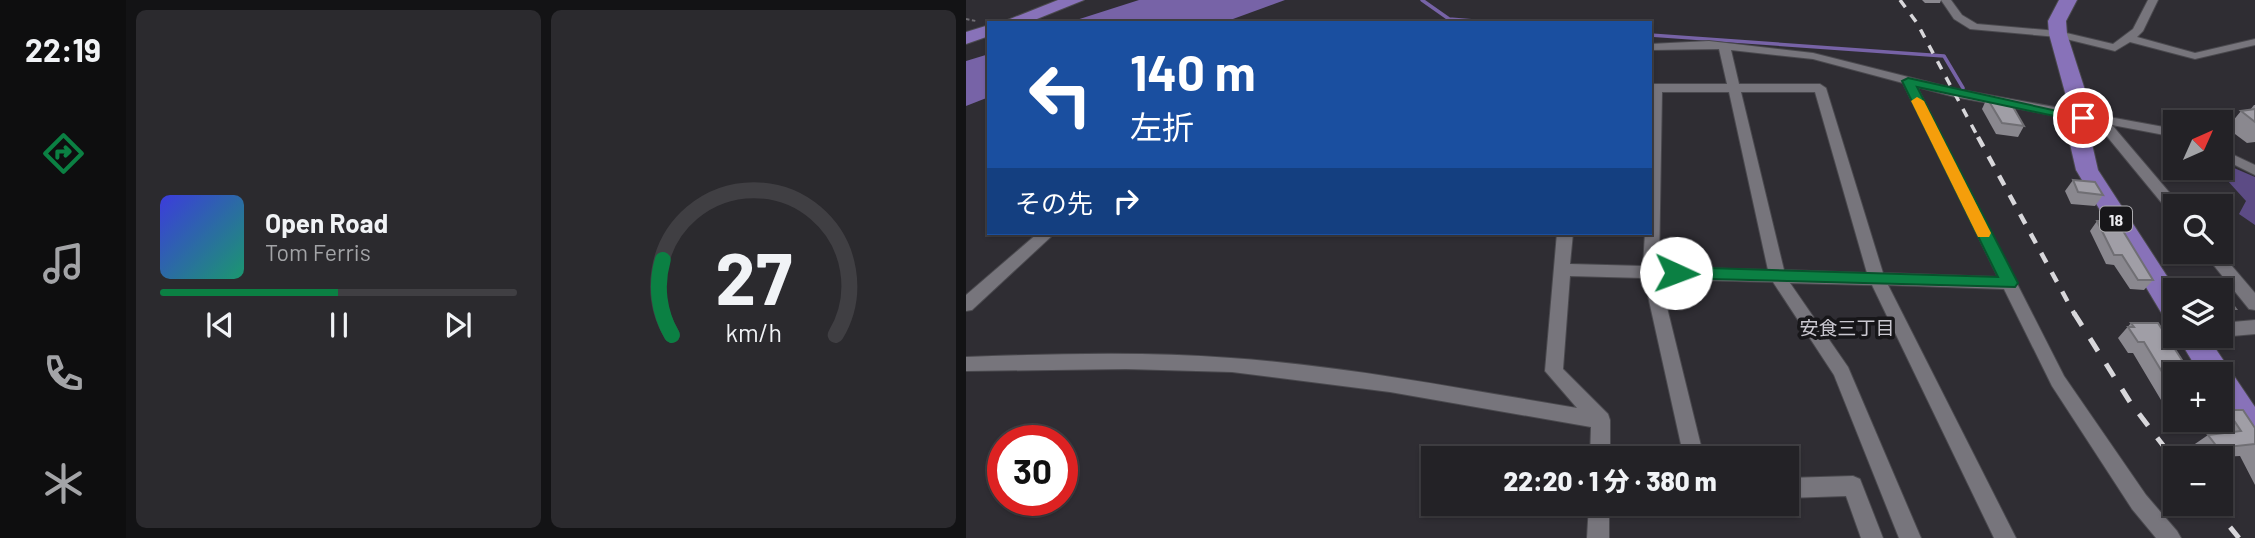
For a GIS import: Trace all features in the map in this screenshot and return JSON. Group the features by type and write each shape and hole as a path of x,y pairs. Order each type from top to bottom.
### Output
{"main road":[{"path":"1015,21 1075,0"},
{"path":"2058,34 2057,22 2068,0"},
{"path":"966,38 987,31"},
{"name":"18","path":"2058,34 2091,118 2081,144 2087,170 2163,292"},
{"path":"2233,400 2255,434"}],"street":[{"path":"1946,0 1958,17 1974,27 2058,34 2115,48 2138,31 2153,0"},
{"path":"2130,38 2195,56 2255,42"},
{"path":"1652,47 1724,45 1829,59 1908,81 2163,131"},
{"path":"1724,45 1777,276 1842,372 1910,538"},
{"path":"1908,81 2058,381 2139,502 2169,538"},
{"path":"1652,180 1653,88 1820,88 1877,279 2005,538"},
{"path":"2091,118 2163,196"},
{"path":"2233,160 2255,172"},
{"path":"966,305 1045,235"},
{"path":"1565,235 1554,371 1601,420 1600,446"},
{"path":"1651,235 1651,273 1691,446"},
{"path":"2221,264 2255,304"},
{"path":"1561,270 2010,283"},
{"path":"2233,329 2255,327"},
{"path":"966,364 1180,362 1273,370 1601,420"},
{"path":"1799,488 1853,486 1872,538"},
{"path":"1598,538 1599,516"}],"shaded area":[{"path":"1139,0 1285,0 1227,21 1073,21"},
{"path":"987,55 987,98 966,106 966,61"},
{"path":"2233,168 2255,177 2255,225 2239,214 2246,201 2227,180 2233,180"}],"building":[{"path":"1987,98 2009,100 2024,126 2002,123"},
{"path":"2255,109 2255,122 2241,111"},
{"path":"2073,180 2095,182 2103,195 2078,192"},
{"path":"2097,221 2117,221 2153,280 2138,280 2122,255 2114,255"},
{"path":"2131,323 2158,323 2163,331 2163,348 2174,348 2183,362 2163,362 2163,373 2144,342 2138,342 2128,327 2134,327"},
{"path":"2233,410 2243,410 2255,428 2255,444 2216,446 2208,435 2233,432 2241,431 2233,419"}],"waterway":[{"path":"1422,0 1449,19 1474,21"},
{"path":"1652,35 1944,56 1963,88"}],"railway":[{"path":"1900,0 1917,23 1979,139"},
{"path":"1978,137 2075,315"},
{"path":"2074,313 2130,402 2164,446"},
{"path":"2221,516 2239,538"}],"slow traffic":[{"path":"1917,101 1983,233"}],"district":[{"name":"安食三丁目","path":"1847,327"}],"route":[{"path":"1676,273 2010,283 1908,81 2083,118"}]}
